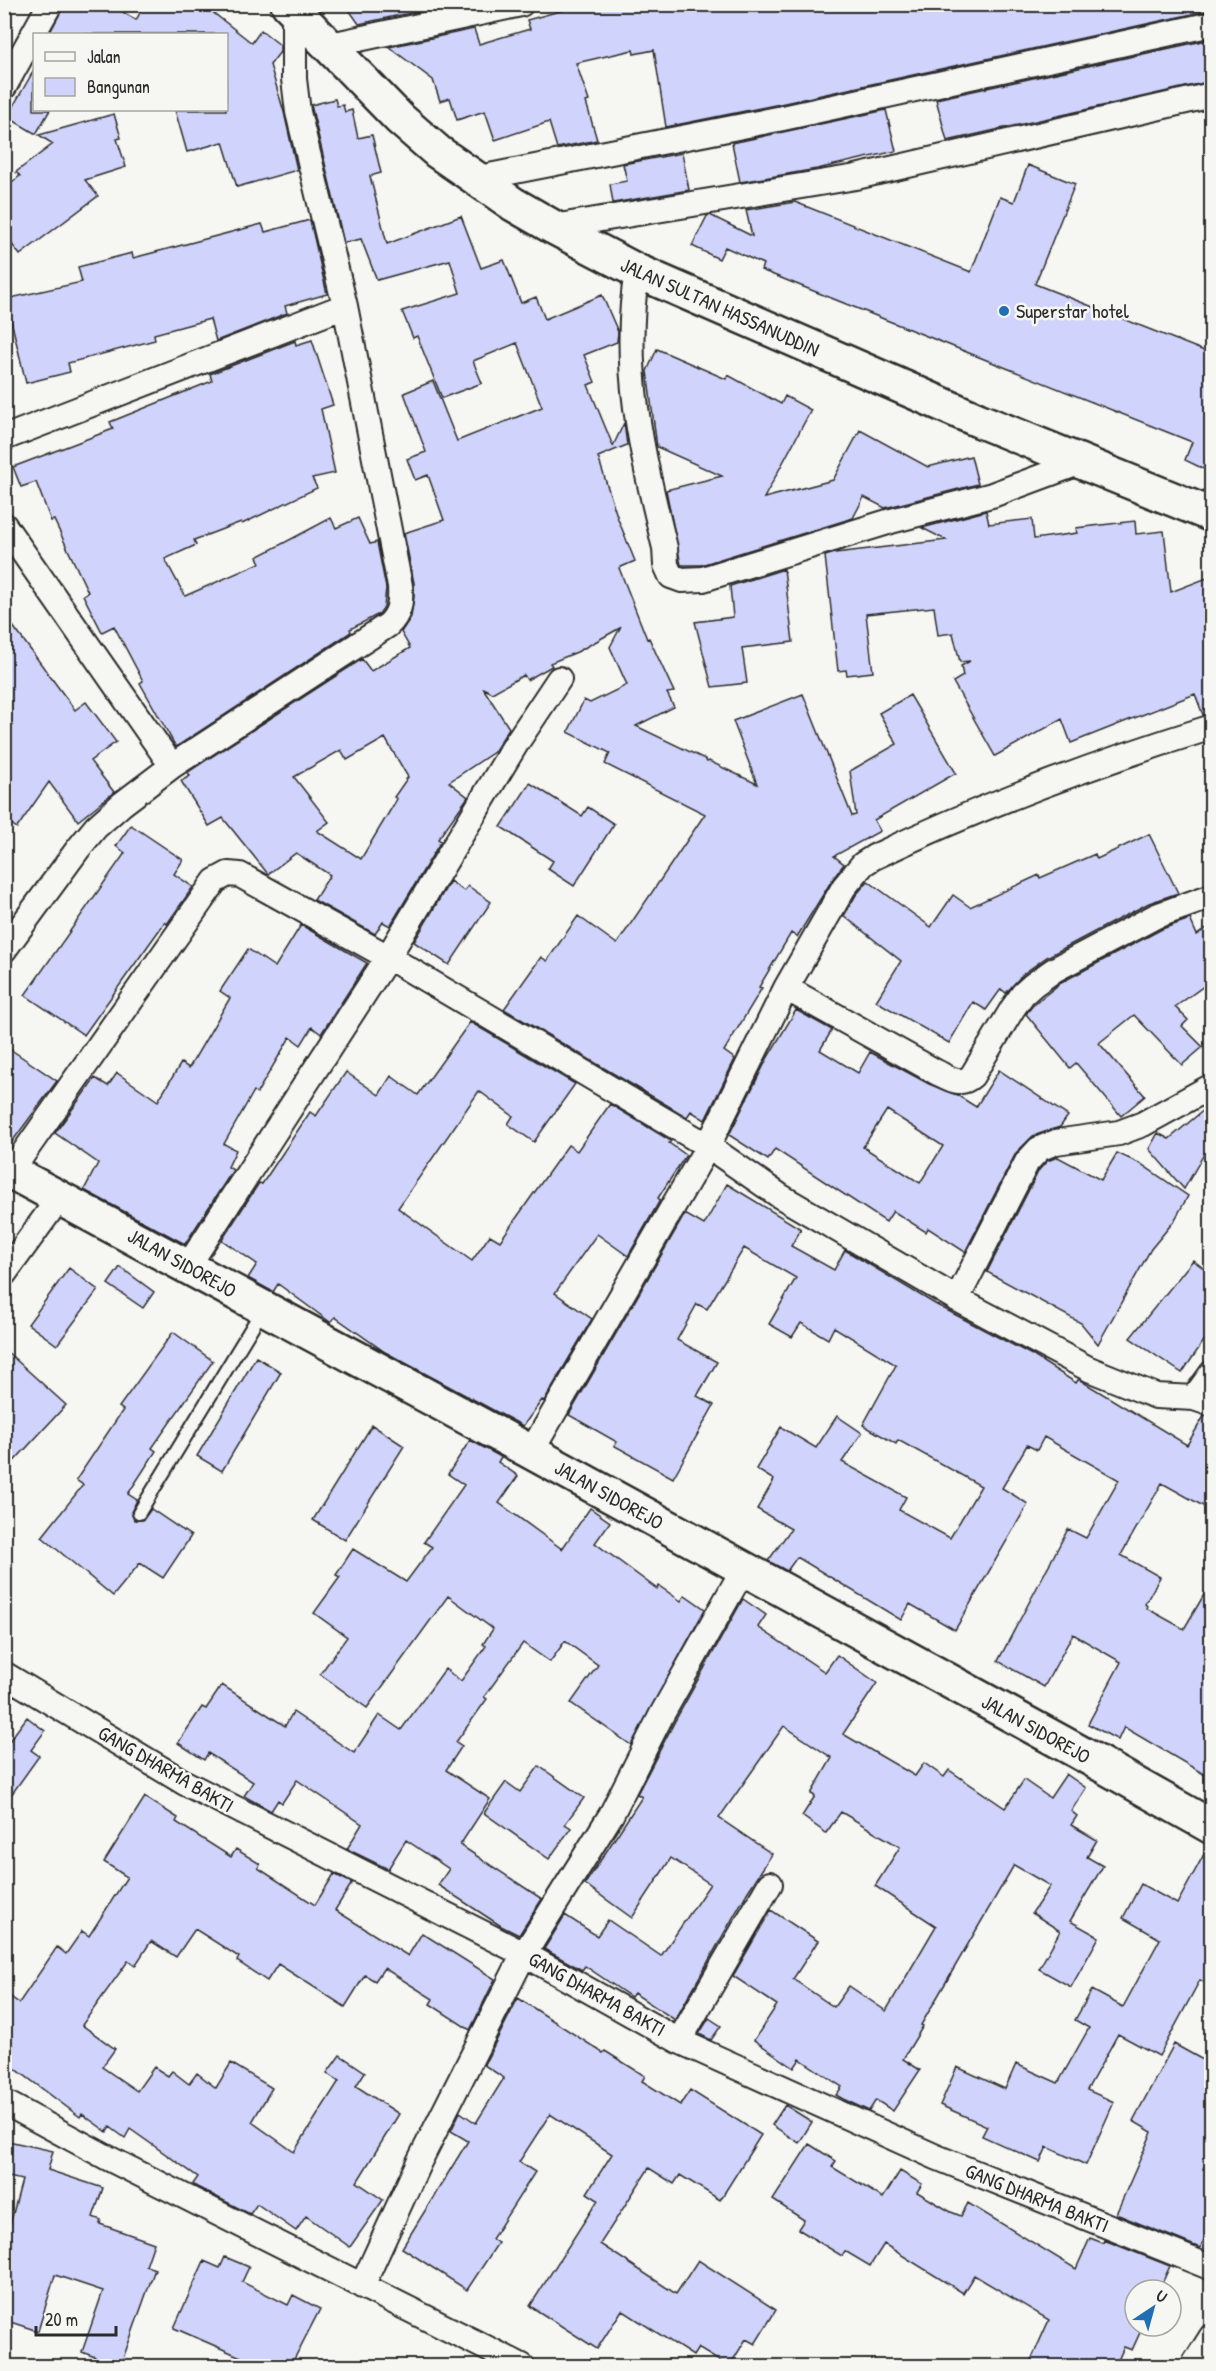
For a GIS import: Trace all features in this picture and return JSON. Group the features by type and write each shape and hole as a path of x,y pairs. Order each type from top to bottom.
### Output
{"street":[{"path":"34,33 50,4"},
{"path":"326,46 521,4"},
{"path":"4,950 96,827 172,766 388,625 399,611 400,586 345,306 298,112 291,8"},
{"name":"JALAN SULTAN HASSANUDDIN","path":"291,8 399,119 474,178 553,227 637,271 978,420 1212,515"},
{"path":"474,178 783,118 1212,24"},
{"path":"4,87 33,35"},
{"path":"553,227 856,177 1212,95"},
{"path":"637,271 630,329 633,394 640,445 666,565 671,576 682,580 704,579 891,521 992,495 1081,462"},
{"path":"4,438 345,306"},
{"path":"4,525 172,766"},
{"path":"188,1266 388,957 517,742 559,679"},
{"path":"531,1452 708,1146 786,988 844,887 863,864 947,822 1112,758 1212,727"},
{"path":"8,1169 215,881 228,874 240,876 388,957 708,1146 780,1196 957,1299 1089,1369 1156,1396 1203,1401 1212,1373"},
{"path":"786,988 936,1072 961,1082 972,1076 1012,1008 1033,985 1054,970 1156,916 1212,896"},
{"path":"957,1299 1027,1162 1039,1149 1076,1138 1119,1133 1143,1124 1212,1086"},
{"name":"JALAN SIDOREJO","path":"8,1169 531,1452 743,1570 1067,1745 1212,1827"},
{"path":"4,1274 60,1197"},
{"path":"362,2286 419,2162 524,1954 610,1815 662,1714 743,1570"},
{"name":"GANG DHARMA BAKTI","path":"4,1674 185,1783 524,1954 679,2041 936,2157 1212,2268"},
{"path":"679,2041 770,1884"},
{"path":"4,2102 106,2157 522,2367"},
{"path":"1193,2367 1212,2336"}],"lane":[{"path":"139,1513 264,1308"}],"building":[{"path":"65,4 110,4 136,20 145,4 202,4 252,43 261,30 280,45 280,52 270,65 284,112 297,170 237,187 223,142 187,152 175,111 228,111 228,33 50,33"},
{"path":"345,4 451,4 359,24"},
{"path":"570,4 1204,4 1206,11 666,127 654,50 634,54 633,50 576,63 589,101 586,102 597,140 557,148 549,122 495,140 485,111 457,120 450,98 440,101 433,80 389,47 474,29 479,44 530,29 527,20 571,8"},
{"path":"1212,39 1212,81 947,141 936,99"},
{"path":"33,72 33,111 49,111 36,134 4,115 4,110 11,110"},
{"path":"335,99 337,106 343,105 345,112 352,110 358,138 372,135 381,173 370,176 387,244 461,216 481,268 504,260 521,303 536,297 545,319 602,295 618,332 617,342 584,355 595,382 588,385 613,446 624,423 627,445 598,457 618,519 635,561 619,568 647,639 649,638 674,692 667,693 674,707 636,726 757,784 733,721 803,694 852,816 856,815 850,771 897,744 879,713 910,695 956,773 874,820 880,831 834,856 844,864 797,937 791,933 759,987 762,988 724,1051 735,1059 705,1120 691,1111 687,1117 504,1009 541,957 547,961 578,916 617,944 705,814 605,764 610,753 568,732 584,700 590,703 627,685 610,647 620,628 577,652 550,663 552,666 527,680 524,675 492,693 483,688 509,728 494,752 449,782 468,797 438,839 441,841 390,926 383,922 375,934 314,900 330,875 296,853 268,874 223,818 209,826 181,781 190,776 188,772 362,659 371,671 410,648 401,632 411,617 414,597 414,583 404,533 444,520 428,475 415,480 407,459 426,452 404,393 433,381 457,441 542,407 517,343 473,361 482,383 442,398 417,336 413,338 402,311 460,293 450,260 377,280 361,239 344,243 311,105","holes":["385,738 408,777 394,797 397,799 361,859 317,831 329,822 294,777 341,750 347,760"]},
{"path":"886,110 896,151 817,169 740,182 732,143"},
{"path":"114,114 121,138 117,139 126,167 85,180 98,196 20,255 4,234 4,188 20,176 16,172 53,144 39,135"},
{"path":"682,153 689,190 613,203 610,184 627,181 623,164"},
{"path":"1028,165 1075,184 1035,284 1212,354 1212,473 1185,460 1192,442 761,270 763,264 725,247 719,259 692,246 707,216 710,215 752,236 746,210 795,202 971,272 1000,197 1014,202"},
{"path":"310,220 327,294 285,306 287,313 216,341 210,319 154,334 155,340 68,363 70,372 26,383 6,299 82,282 78,267 132,253 133,258 262,224 265,232"},
{"path":"312,340 333,405 321,409 335,473 312,478 317,488 242,524 241,522 194,540 196,545 165,559 185,596 260,563 257,557 331,518 336,528 358,518 370,544 377,542 386,588 384,607 379,614 350,629 351,632 176,747 140,683 143,681 114,626 102,632 83,595 88,592 54,520 51,521 36,482 21,487 13,467 113,429 110,422 212,381 210,374 295,341 296,345"},
{"path":"657,349 726,379 728,375 781,404 785,396 811,410 764,498 833,480 860,430 928,467 971,456 978,484 885,508 864,497 853,518 701,565 681,565 666,490 722,476 657,447 647,371"},
{"path":"986,511 989,524 1032,519 1034,539 1077,533 1076,528 1135,521 1136,534 1164,531 1171,592 1212,576 1212,713 1203,715 1195,694 1071,743 1062,719 995,756 953,682 963,676 961,666 970,661 960,662 953,633 938,635 934,607 866,614 873,672 847,675 846,670 838,671 825,556 946,540 922,528"},
{"path":"784,569 793,642 742,648 747,683 712,687 695,622 733,617 730,586"},
{"path":"4,614 75,710 86,702 116,742 90,761 114,792 78,821 49,782 17,828 4,819"},
{"path":"530,783 582,816 588,807 614,824 574,886 548,869 553,861 501,827"},
{"path":"131,825 183,860 174,874 193,887 84,1035 25,995 125,853 116,846"},
{"path":"1149,834 1178,893 1149,903 1047,957 1023,974 1006,993 1001,989 986,1010 973,1002 949,1043 876,1001 901,961 844,916 856,895 868,881 931,927 953,895 970,907 1039,875 1040,878 1095,854 1097,859"},
{"path":"450,881 464,891 468,886 491,902 449,965 414,942"},
{"path":"1190,919 1197,935 1212,924 1212,980 1175,1007 1188,1020 1182,1026 1203,1047 1182,1065 1134,1015 1099,1043 1145,1096 1121,1116 1076,1063 1070,1068 1026,1014 1034,1004 1062,982 1162,929"},
{"path":"301,925 367,963 321,1034 312,1027 301,1045 290,1037 257,1093 254,1091 224,1144 236,1150 228,1167 233,1170 185,1244 84,1190 98,1163 55,1133 95,1078 108,1086 117,1073 158,1101 181,1063 189,1068 230,998 220,991 248,949 275,967"},
{"path":"796,1010 832,1030 820,1050 858,1073 870,1052 929,1084 957,1095 976,1107 999,1070 1068,1116 1060,1127 1033,1136 1016,1153 965,1252 928,1228 926,1232 893,1211 886,1222 775,1149 768,1160 729,1135 768,1057","holes":["887,1110 943,1146 920,1183 863,1147"]},
{"path":"470,1022 575,1084 534,1142 508,1124 513,1116 479,1091 398,1208 472,1261 490,1235 500,1241 568,1145 577,1151 610,1104 671,1141 669,1143 686,1155 658,1198 660,1200 628,1256 597,1234 555,1293 592,1319 544,1401 542,1400 523,1426 385,1352 335,1317 330,1322 278,1284 273,1292 248,1278 257,1264 222,1240 259,1183 262,1184 310,1112 316,1116 346,1072 379,1095 391,1076 418,1095"},
{"path":"4,1045 57,1081 6,1150 4,1149"},
{"path":"1212,1103 1212,1140 1184,1189 1149,1149 1158,1133 1169,1139"},
{"path":"1117,1153 1141,1164 1188,1196 1174,1221 1151,1249 1098,1344 1081,1323 987,1272 1039,1170 1047,1161 1058,1157 1101,1180"},
{"path":"727,1184 801,1229 791,1246 834,1270 845,1250 935,1304 1032,1355 1076,1383 1080,1380 1187,1445 1204,1416 1212,1418 1212,1511 1162,1483 1121,1555 1160,1577 1145,1604 1146,1608 1184,1629 1212,1581 1212,1779 1124,1727 1118,1740 1088,1724 1121,1662 1073,1634 1044,1687 998,1661 1068,1529 1086,1538 1119,1480 1044,1437 1037,1450 1027,1445 1002,1488 1028,1504 955,1630 910,1604 901,1620 797,1557 787,1571 768,1561 791,1529 757,1509 774,1480 756,1469 781,1427 816,1448 837,1416 862,1433 842,1462 906,1497 899,1510 950,1538 981,1486 898,1440 896,1444 863,1425 896,1365 834,1327 828,1339 801,1323 792,1337 769,1324 796,1278 744,1248 707,1309 697,1304 677,1340 717,1362 697,1396 714,1405 673,1478 615,1446 617,1442 569,1415 685,1214 704,1225"},
{"path":"1193,1260 1212,1275 1212,1329 1182,1373 1130,1338"},
{"path":"120,1267 154,1292 143,1308 108,1284"},
{"path":"69,1268 98,1290 57,1345 28,1324"},
{"path":"173,1332 213,1361 152,1448 156,1451 128,1494 137,1500 131,1512 134,1520 143,1520 151,1509 191,1536 163,1578 140,1563 113,1596 42,1537 83,1485 76,1480 123,1410 119,1407"},
{"path":"4,1349 66,1405 4,1472"},
{"path":"256,1357 281,1372 222,1471 197,1456"},
{"path":"372,1425 404,1446 345,1540 313,1520"},
{"path":"470,1440 501,1457 498,1462 518,1476 499,1503 562,1549 590,1508 610,1522 595,1543 657,1589 659,1586 681,1601 685,1595 705,1609 631,1745 571,1703 598,1665 565,1641 550,1662 523,1643 484,1697 487,1699 456,1742 462,1746 446,1770 490,1799 460,1845 542,1899 519,1935 438,1885 449,1869 406,1840 388,1869 347,1849 362,1824 297,1780 282,1803 278,1800 271,1811 244,1796 253,1782 208,1753 204,1760 178,1743 202,1707 206,1709 222,1685 285,1726 293,1712 354,1753 379,1715 401,1730 445,1669 461,1681 486,1646 483,1644 493,1629 448,1596 367,1708 320,1674 347,1637 314,1613 340,1577 336,1575 353,1549 406,1582 432,1547 424,1542 464,1485 448,1474"},
{"path":"743,1599 766,1615 758,1627 825,1672 837,1655 877,1683 843,1734 915,1776 924,1763 944,1777 949,1770 1005,1808 1024,1780 1050,1798 1066,1774 1086,1788 1071,1811 1077,1816 1071,1825 1097,1840 1087,1857 1103,1866 1070,1921 1099,1937 1071,1987 1039,1969 1060,1931 1032,1913 1050,1886 1014,1865 903,2059 920,2070 893,2111 876,2100 869,2111 843,2099 836,2095 842,2087 800,2059 794,2068 754,2040 777,2005 733,1976 771,1910 818,1941 793,1979 834,2007 849,1986 886,2011 936,1926 875,1886 900,1847 841,1812 826,1833 802,1816 815,1796 811,1794 832,1758 784,1726 719,1818 772,1854 747,1893 675,2020 634,1993 631,1997 585,1966 582,1970 544,1949 565,1915 597,1936 608,1920 661,1956 710,1884 671,1858 632,1918 585,1884 642,1797 637,1794"},
{"path":"27,1717 45,1731 31,1750 39,1756 4,1805 4,1748"},
{"path":"539,1766 584,1798 565,1824 571,1828 549,1859 484,1813 506,1782 520,1792"},
{"path":"145,1797 178,1818 176,1822 231,1857 236,1849 260,1864 258,1868 315,1905 334,1874 352,1883 335,1910 408,1956 422,1933 495,1979 470,2030 430,2004 433,1999 384,1968 375,1981 365,1975 345,2007 278,1964 267,1981 237,1961 239,1957 195,1929 176,1957 151,1941 135,1966 128,1961 82,2025 115,2049 102,2067 137,2091 154,2067 168,2076 172,2071 189,2084 197,2073 216,2088 231,2063 272,2088 252,2122 294,2152 339,2081 327,2073 340,2055 365,2072 356,2086 399,2114 357,2182 383,2200 350,2247 306,2216 296,2231 257,2204 250,2214 197,2187 193,2184 198,2177 130,2129 125,2138 110,2127 107,2132 82,2114 80,2117 4,2060 4,1992 19,2003 57,1947 66,1954 82,1931 89,1936 127,1877 104,1862"},
{"path":"1209,1845 1212,1846 1212,1986 1200,1980 1159,2056 1118,2034 1087,2090 1114,2102 1086,2165 1047,2147 1040,2162 982,2136 987,2126 940,2105 957,2067 1005,2089 1016,2064 1058,2083 1089,2028 1075,2020 1092,1990 1123,2007 1160,1939 1123,1918 1141,1884 1177,1904"},
{"path":"518,1998 603,2053 605,2051 645,2076 642,2081 680,2105 690,2090 761,2135 720,2200 680,2175 674,2184 649,2168 600,2244 676,2294 698,2260 776,2310 755,2344 746,2339 729,2367 698,2348 693,2356 622,2310 597,2349 530,2306 598,2200 587,2193 612,2154 550,2114 519,2162 535,2172 492,2239 498,2243 467,2290 402,2248 468,2141 451,2131 460,2112 476,2123 504,2078 484,2065"},
{"path":"709,2018 721,2026 711,2040 699,2034"},
{"path":"1174,2044 1212,2065 1212,2154 1203,2169 1212,2173 1212,2223 1200,2248 1116,2214 1152,2132 1133,2121"},
{"path":"785,2105 812,2122 799,2143 772,2125"},
{"path":"4,2140 53,2151 48,2170 103,2188 93,2217 101,2220 100,2224 154,2243 146,2266 155,2269 120,2367 93,2367 95,2357 82,2352 103,2291 55,2275 38,2331 4,2320 4,2247 22,2180 4,2176"},
{"path":"809,2144 836,2161 832,2167 883,2198 900,2171 922,2184 917,2192 951,2212 961,2216 968,2203 1076,2269 1090,2238 1103,2243 1104,2240 1170,2266 1164,2278 1123,2278 1123,2338 1138,2338 1132,2350 1124,2347 1115,2367 1028,2367 1049,2320 974,2275 963,2293 884,2244 870,2266 845,2251 842,2256 798,2229 804,2220 773,2200"},
{"path":"225,2257 249,2267 242,2282 288,2305 293,2295 320,2309 290,2367 264,2367 174,2328 204,2261 220,2268"}],"place":[{"name":"Superstar hotel","path":"1004,311"}]}
